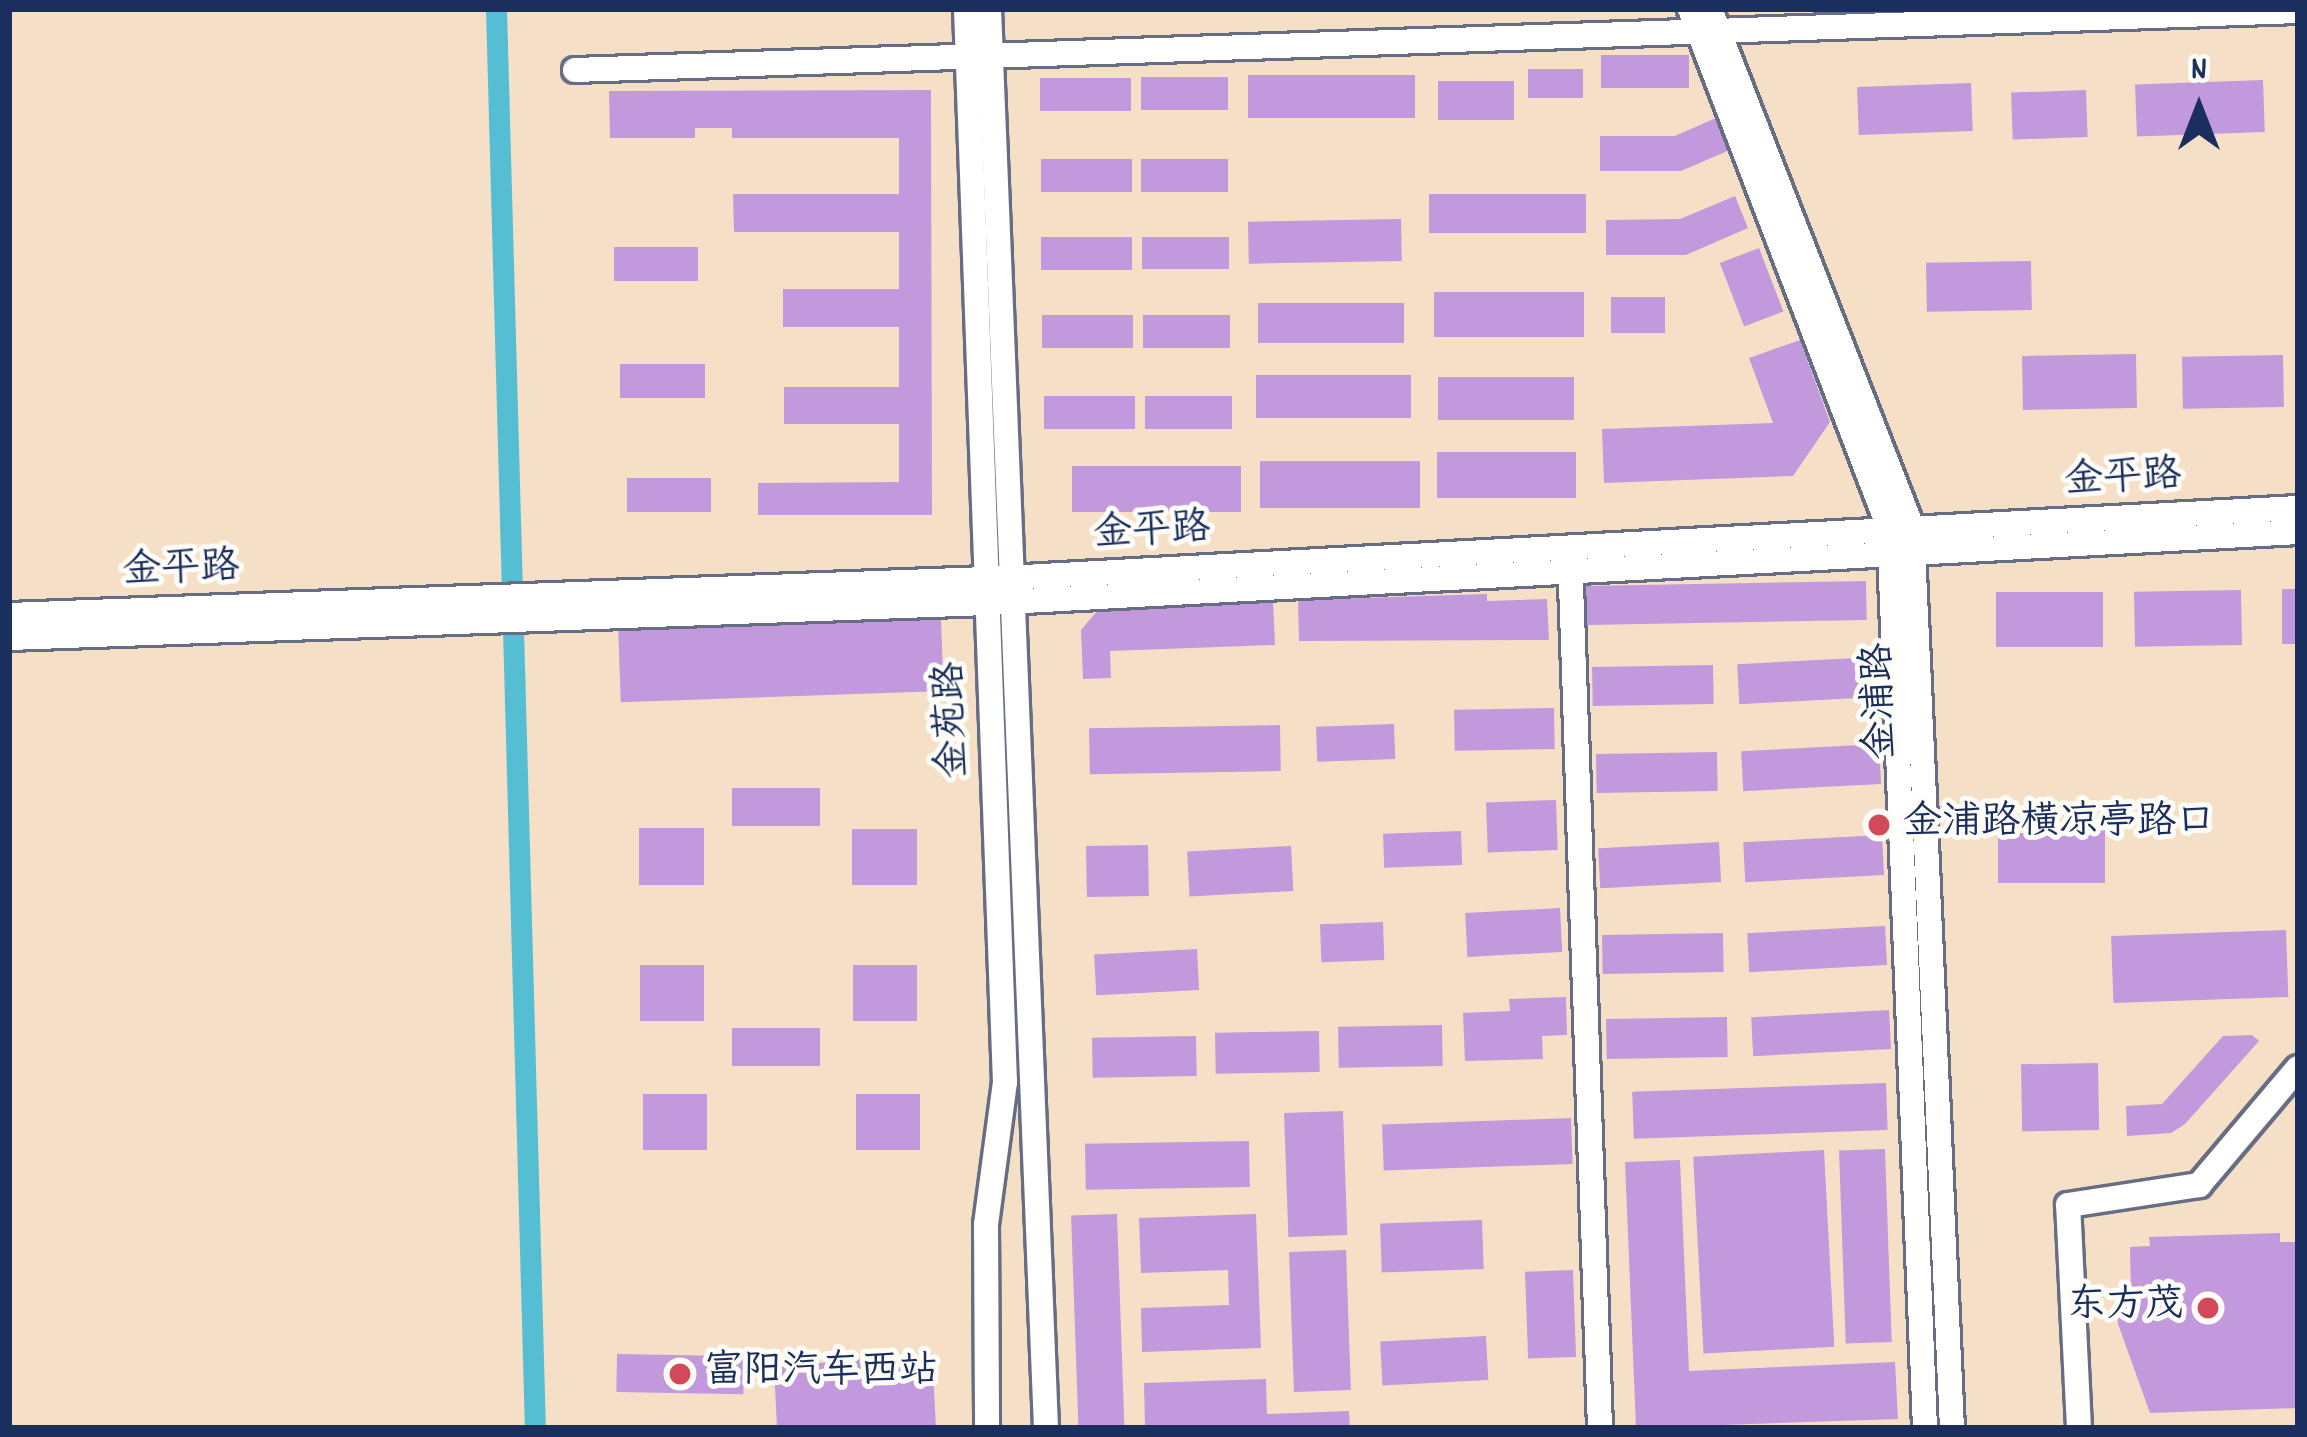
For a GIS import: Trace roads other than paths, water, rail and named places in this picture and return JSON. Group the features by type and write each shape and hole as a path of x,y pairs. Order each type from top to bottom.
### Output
{"street":[{"name":"金浦路","path":"1690,9 1710,35 1901,539 1952,1428"},
{"name":"金浦路","path":"1710,9 1710,35"},
{"path":"575,70 1710,35 2298,11"},
{"path":"978,14 999,590 1046,1428"},
{"name":"金平路","path":"555,606 614,617 999,590 1901,539 2298,508"},
{"path":"1901,539 2298,532"},
{"name":"金浦路","path":"1901,539 1925,1428"},
{"path":"1570,557 1600,1428"},
{"name":"金平路","path":"9,615 469,609 999,590"},
{"name":"金苑路","path":"987,1428 986,1225 1006,1082 999,590"},
{"path":"9,638 469,609"},
{"path":"2079,1428 2068,1204 2199,1185 2298,1068"}],"waterway":[{"path":"496,9 535,1428"}],"place":[{"name":"金浦路横凉亭路口","path":"1879,825"},
{"name":"东方茂","path":"2208,1308"},
{"name":"富阳汽车西站","path":"680,1374"}]}
